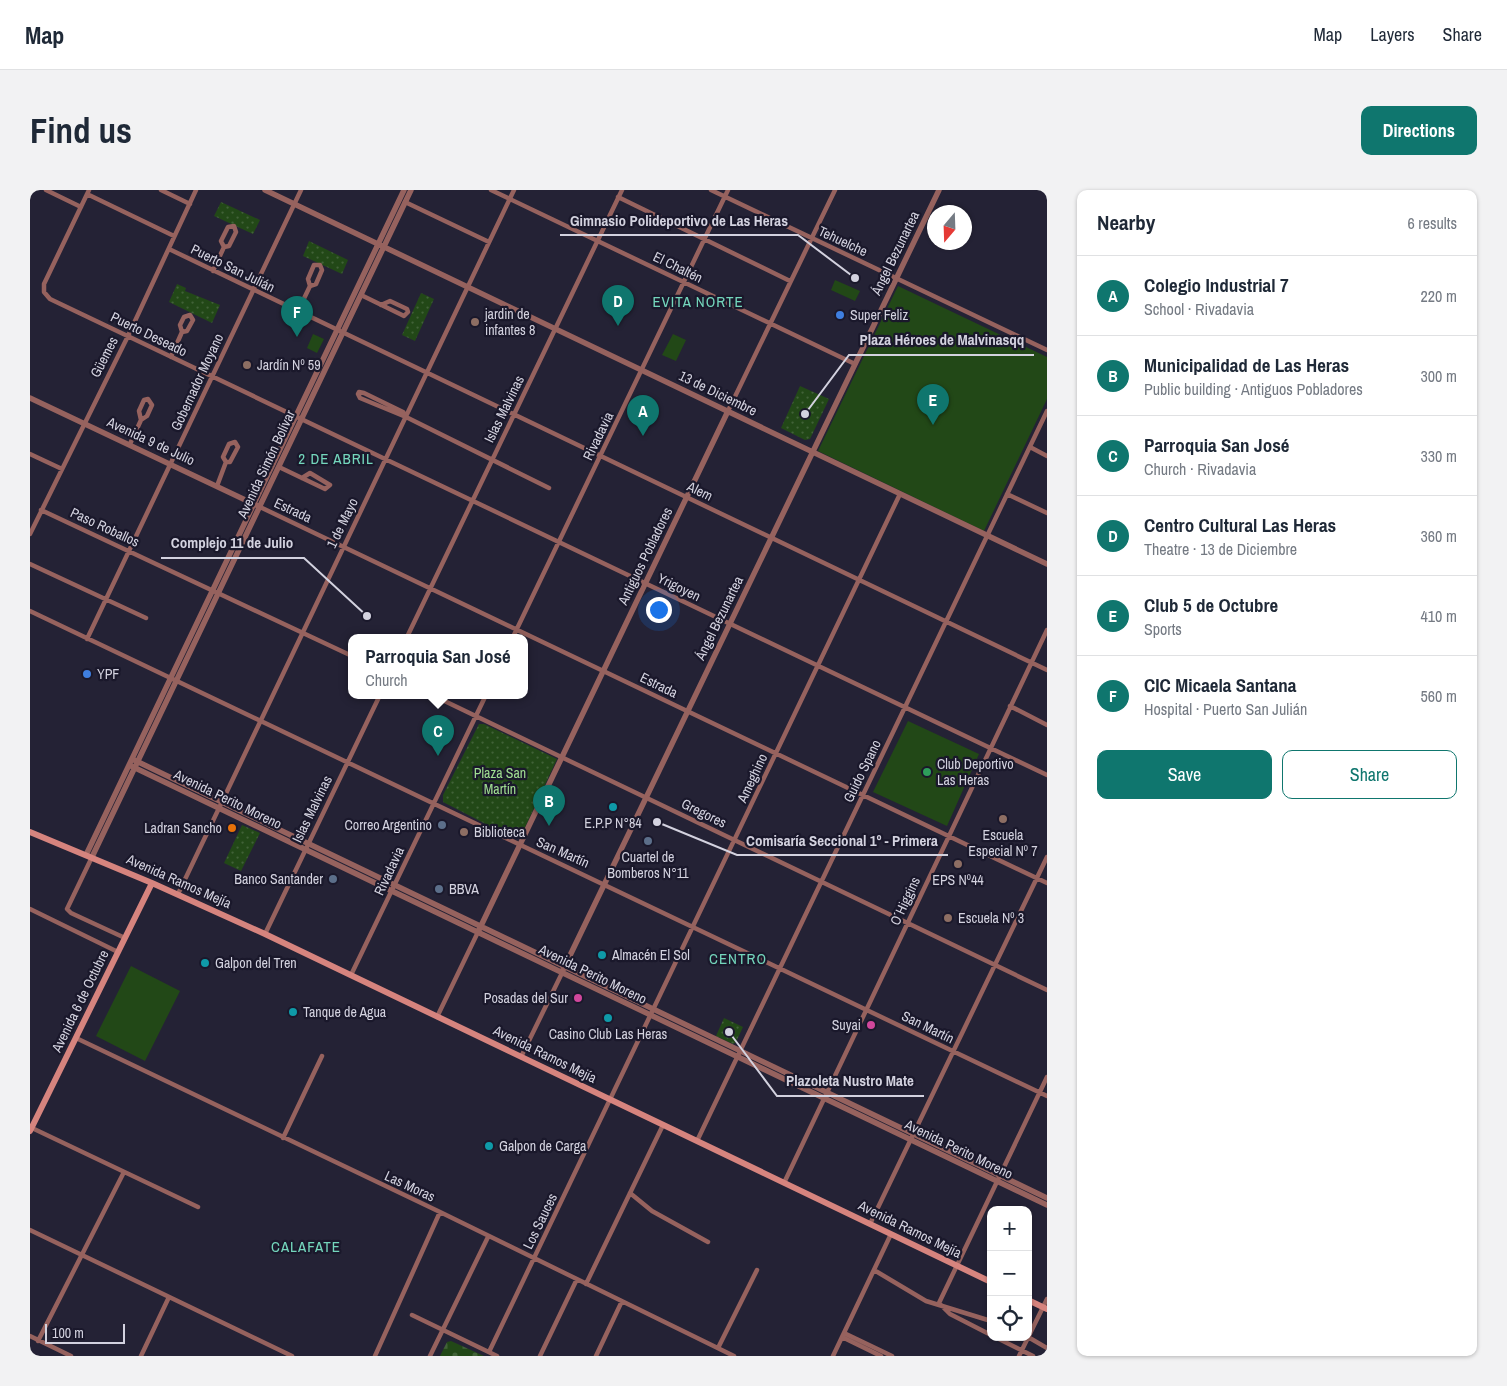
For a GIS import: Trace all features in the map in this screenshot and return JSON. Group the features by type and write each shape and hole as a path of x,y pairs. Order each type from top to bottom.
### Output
{"main road":[{"name":"Avenida Ramos Mejía","path":"30,832 178,894 265,934 987,1280"},
{"name":"Avenida 6 de Octubre","path":"31,1130 152,883"},
{"path":"1032,1302 1045,1308"}],"street":[{"path":"46,190 81,207 88,192 174,236"},
{"path":"161,190 190,204"},
{"name":"Güemes","path":"30,534 83,423 128,336 196,190"},
{"name":"13 de Diciembre","path":"265,190 1047,564"},
{"name":"Gobernador Moyano","path":"87,639 301,190"},
{"name":"Avenida Simón Bolívar","path":"340,331 361,294 404,190"},
{"name":"Avenida Simón Bolívar","path":"89,856 381,246 411,190"},
{"name":"El Chaltén","path":"491,190 856,364"},
{"name":"1 de Mayo","path":"178,894 514,190"},
{"name":"Islas Malvinas","path":"408,634 622,190"},
{"name":"Tehuelche","path":"711,190 1047,350"},
{"name":"Rivadavia","path":"515,634 728,190"},
{"name":"Antiguos Pobladores","path":"479,929 835,190"},
{"name":"Ángel Bezunartea","path":"521,1057 856,364 937,191"},
{"path":"618,197 790,281"},
{"path":"405,202 489,242"},
{"name":"Puerto Deseado","path":"81,207 45,280 44,292 50,299 299,418"},
{"path":"213,271 224,247 231,243 236,232 234,226 228,227 221,241 224,247"},
{"name":"Puerto San Julián","path":"168,249 340,331"},
{"path":"298,311 310,286 318,282 322,270 320,265 314,265 308,280 310,286"},
{"path":"361,294 404,316 408,312 407,309 390,301 381,304"},
{"name":"Alem","path":"340,331 1047,670"},
{"path":"172,357 182,332"},
{"path":"406,417 403,412 364,393 360,392 358,394 360,398 406,417 549,488"},
{"name":"Avenida 9 de Julio","path":"30,398 257,505"},
{"name":"Guido Spano","path":"697,1141 1047,411"},
{"name":"Avenida Simón Bolívar","path":"257,505 279,466 299,418"},
{"name":"Yrigoyen","path":"299,418 1047,776"},
{"path":"130,444 140,420"},
{"path":"217,486 226,462 223,458 229,444 235,442 238,447 235,455 230,462 226,462"},
{"path":"1030,447 1047,456"},
{"path":"30,454 62,469"},
{"path":"279,466 302,478 325,490 330,485 310,473 302,478"},
{"name":"Ameghino","path":"611,1100 900,494"},
{"path":"1007,494 1047,513"},
{"name":"Estrada","path":"257,505 525,634"},
{"name":"Paso Roballos","path":"42,510 216,591"},
{"path":"30,564 146,618"},
{"path":"216,591 348,654"},
{"name":"San Martín","path":"30,611 1047,1096"},
{"name":"O´ Higgins","path":"784,1182 1047,630"},
{"name":"Estrada","path":"528,635 1047,883"},
{"name":"Islas Malvinas","path":"265,934 378,699"},
{"name":"Gregores","path":"440,699 1047,990"},
{"name":"Rivadavia","path":"351,976 484,699"},
{"path":"1010,706 1047,725"},
{"name":"Avenida Perito Moreno","path":"133,764 998,1178 1047,1198"},
{"path":"89,856 67,909 71,913 125,938"},
{"path":"870,1224 1047,857"},
{"path":"30,909 118,952"},
{"path":"437,1017 479,929"},
{"name":"Las Moras","path":"76,1038 440,1212 734,1356"},
{"path":"283,1138 322,1056"},
{"path":"939,1303 1047,1077"},
{"name":"Los Sauces","path":"489,1352 611,1100"},
{"path":"586,1284 663,1125"},
{"path":"31,1130 198,1207"},
{"path":"38,1340 124,1172"},
{"name":"Avenida Perito Moreno","path":"998,1178 1047,1205"},
{"path":"630,1193 652,1211 708,1242"},
{"path":"375,1356 440,1212"},
{"path":"30,1230 292,1356"},
{"path":"833,1356 891,1234"},
{"path":"430,1356 488,1237"},
{"path":"718,1348 757,1270"},
{"path":"874,1270 926,1301 939,1303 987,1320"},
{"path":"540,1356 577,1279"},
{"path":"141,1356 169,1297"},
{"path":"1032,1332 1045,1308 1047,1299"},
{"path":"596,1356 622,1301"},
{"path":"939,1303 950,1314 987,1333"},
{"path":"412,1315 497,1356"},
{"path":"843,1335 881,1356"},
{"path":"843,1335 892,1356"},
{"path":"30,1336 70,1356"},
{"path":"1032,1339 1047,1348"},
{"path":"1002,1341 1021,1354 1033,1356"},
{"path":"1021,1354 1027,1341"}],"green space":[{"path":"221,202 260,220 253,234 214,216"},
{"path":"309,241 348,260 342,274 303,256"},
{"path":"835,280 860,291 855,301 831,290"},
{"path":"177,284 186,288 185,291 220,305 212,323 169,302"},
{"path":"898,286 1047,357 1047,399 984,531 818,451"},
{"path":"421,293 434,299 415,341 402,335"},
{"path":"313,334 324,339 317,353 307,348"},
{"path":"673,334 686,340 676,361 662,355"},
{"path":"800,386 829,399 810,439 805,440 781,428"},
{"name":"Club Deportivo Las Heras","path":"908,721 979,754 947,826 873,792"},
{"name":"Plaza San Martín","path":"479,724 484,724 557,759 520,838 513,838 443,802 443,795"},
{"path":"242,825 260,833 241,871 224,863"},
{"path":"131,966 180,991 145,1061 96,1036"},
{"path":"724,1018 743,1027 736,1042 733,1044 716,1036"},
{"path":"451,1341 484,1356 440,1356 447,1342"}],"place":[{"name":"Gimnasio Polideportivo de Las Heras","path":"855,278"},
{"name":"Super Feliz","path":"840,315"},
{"name":"jardin de infantes 8","path":"475,322"},
{"name":"Centro Cultural Las Heras","path":"618,326"},
{"name":"CIC Micaela Santana","path":"297,337"},
{"name":"Jardín Nº 59","path":"247,365"},
{"name":"Plaza Héroes de Malvinasqq","path":"805,414"},
{"name":"Club 5 de Octubre","path":"933,425"},
{"name":"Colegio Industrial 7","path":"643,436"},
{"name":"Complejo 11 de Julio","path":"367,616"},
{"name":"YPF","path":"87,674"},
{"name":"Parroquia San José","path":"438,756"},
{"name":"Club Deportivo Las Heras","path":"927,772"},
{"name":"E.P.P N°84","path":"613,807"},
{"name":"Escuela Especial Nº 7","path":"1003,819"},
{"name":"Comisaría Seccional 1º - Primera","path":"657,822"},
{"name":"Correo Argentino","path":"442,825"},
{"name":"Municipalidad de Las Heras","path":"549,826"},
{"name":"Ladran Sancho","path":"232,828"},
{"name":"Biblioteca","path":"464,832"},
{"name":"Cuartel de Bomberos N°11","path":"648,841"},
{"name":"EPS Nº44","path":"958,864"},
{"name":"Banco Santander","path":"333,879"},
{"name":"BBVA","path":"439,889"},
{"name":"Escuela Nº 3","path":"948,918"},
{"name":"Almacén El Sol","path":"602,955"},
{"name":"Galpon del Tren","path":"205,963"},
{"name":"Posadas del Sur","path":"578,998"},
{"name":"Tanque de Agua","path":"293,1012"},
{"name":"Casino Club Las Heras","path":"608,1018"},
{"name":"Suyai","path":"871,1025"},
{"name":"Plazoleta Nustro Mate","path":"729,1032"},
{"name":"Galpon de Carga","path":"489,1146"}],"district":[{"name":"EVITA NORTE","path":"698,302"},
{"name":"2 DE ABRIL","path":"336,459"},
{"name":"CENTRO","path":"738,959"},
{"name":"CALAFATE","path":"306,1247"}]}
